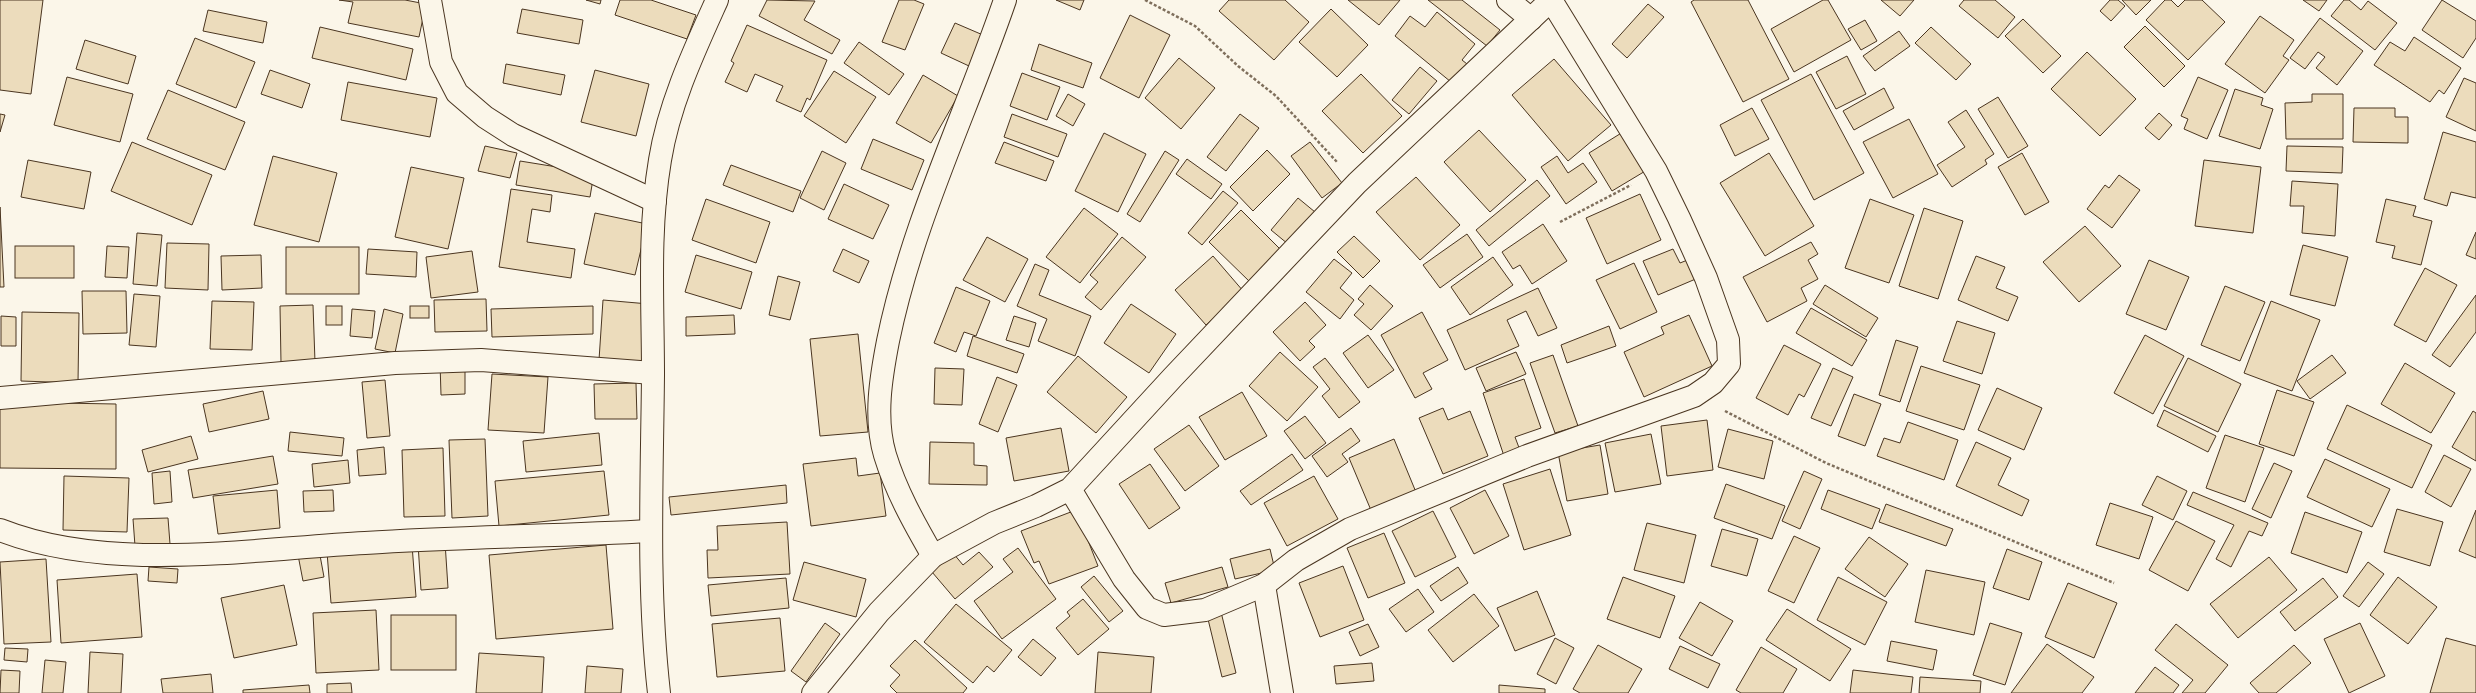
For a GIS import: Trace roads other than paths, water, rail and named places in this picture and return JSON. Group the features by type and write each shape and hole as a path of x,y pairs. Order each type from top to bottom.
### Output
{"street":[{"path":"430,0 441,62 457,93 485,117 513,134 655,201"},
{"path":"659,693 654,649 651,531 653,373 651,294 655,201 660,158 669,123 687,67 717,0"},
{"path":"933,556 906,509 884,454 879,415 881,376 905,270 939,174 985,58 1005,0"},
{"path":"1508,0 1531,19"},
{"path":"813,693 879,612 933,556 994,523 1036,506 1070,489 1173,377 1357,183 1551,0 1656,171 1706,278 1728,340 1729,364 1713,383 1694,396 1527,456 1350,529 1296,560 1264,586 1205,610 1164,615 1147,608 1124,579 1070,489"},
{"path":"0,398 395,363 480,360 653,373"},
{"path":"0,530 19,538 99,553 183,555 465,537 651,531"},
{"path":"1264,586 1282,693"}]}
